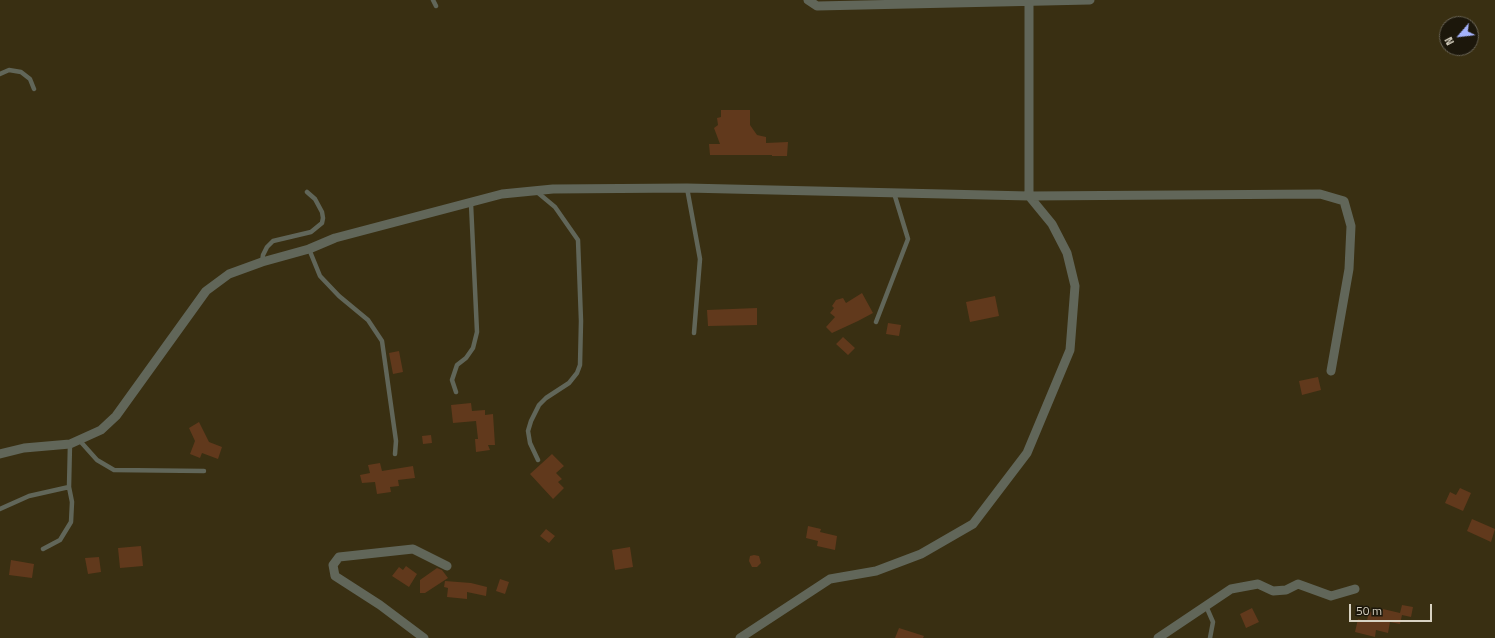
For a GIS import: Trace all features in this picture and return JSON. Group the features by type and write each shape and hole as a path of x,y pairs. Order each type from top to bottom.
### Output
{"street":[{"path":"808,0 818,6 1090,0"},
{"path":"740,638 830,580 876,571 921,554 973,524 1027,453 1070,350 1075,286 1067,253 1052,224 1029,196 1029,2"},
{"path":"0,454 24,448 70,444 80,441 101,430 116,416 206,291 229,274 262,262 309,249 335,238 471,204 502,194 553,189 687,188 1029,196 1320,194 1344,201 1351,226 1349,269 1331,371"},
{"path":"424,638 380,605 335,576 333,565 339,557 413,549 447,566"},
{"path":"1158,638 1231,589 1258,584 1273,591 1286,590 1298,584 1331,596 1355,590"}],"lane":[{"path":"433,0 436,6"},
{"path":"0,74 9,70 21,72 30,79 34,89"},
{"path":"687,188 700,260 694,333"},
{"path":"535,191 555,207 578,240 581,320 580,365 577,373 569,383 546,398 539,405 531,421 528,431 530,443 538,460"},
{"path":"262,262 263,255 267,247 273,241 311,232 322,223 322,212 315,199 307,192"},
{"path":"876,322 908,238 894,193"},
{"path":"456,392 452,380 457,364 466,358 473,348 477,332 471,204"},
{"path":"309,249 320,276 339,296 368,320 382,341 396,441 395,454"},
{"path":"80,441 98,460 114,470 204,470"},
{"path":"43,549 60,540 71,522 72,502 69,488 70,444"},
{"path":"0,509 29,496 69,488"},
{"path":"1206,606 1213,622 1210,638"}],"building":[{"path":"721,110 750,110 750,125 757,135 766,137 766,143 788,142 787,156 710,155 709,144 720,144 714,128 718,125 717,118 721,117"},
{"path":"862,293 873,313 832,333 826,327 835,317 830,313 834,308 832,306 836,300 843,298 846,303"},
{"path":"995,296 999,316 970,322 966,302"},
{"path":"757,308 757,325 708,326 707,310"},
{"path":"888,323 901,325 899,336 886,334"},
{"path":"843,337 855,348 848,355 836,344"},
{"path":"399,351 403,372 393,374 389,353"},
{"path":"1318,377 1321,390 1302,395 1299,381"},
{"path":"471,403 472,411 485,410 485,415 493,414 495,445 488,445 490,450 476,452 475,439 478,439 476,421 453,423 451,405"},
{"path":"199,422 209,442 222,447 218,459 202,453 200,458 190,454 195,441 189,428"},
{"path":"431,435 432,443 423,444 422,436"},
{"path":"552,454 564,466 556,473 562,479 558,482 564,488 553,499 530,474"},
{"path":"380,463 382,471 413,466 415,478 398,480 399,486 390,487 391,492 377,494 375,482 362,483 360,475 370,473 368,465"},
{"path":"1460,488 1471,493 1463,511 1445,503 1450,492 1456,495"},
{"path":"1472,519 1495,529 1491,542 1467,531"},
{"path":"808,526 821,529 820,532 837,536 835,550 817,546 818,541 806,538"},
{"path":"546,529 555,536 549,543 540,536"},
{"path":"141,546 143,566 120,568 118,548"},
{"path":"630,547 633,567 615,570 612,550"},
{"path":"750,556 759,556 761,563 757,567 752,567 749,561"},
{"path":"99,557 101,572 88,574 85,558"},
{"path":"11,560 34,564 32,578 9,575"},
{"path":"406,566 417,574 409,587 392,576 399,567 403,570"},
{"path":"437,568 442,570 448,578 425,593 420,593 420,580"},
{"path":"500,579 509,582 505,594 496,591"},
{"path":"445,581 471,583 487,587 486,596 467,592 467,599 447,597 448,588 444,587"},
{"path":"1402,605 1413,607 1411,617 1402,615 1400,624 1390,622 1388,633 1376,630 1375,637 1355,632 1358,619 1367,621 1369,611 1382,615 1383,609 1400,613"},
{"path":"1252,608 1259,622 1246,628 1240,614"},
{"path":"899,628 924,636 923,638 895,638"}]}
